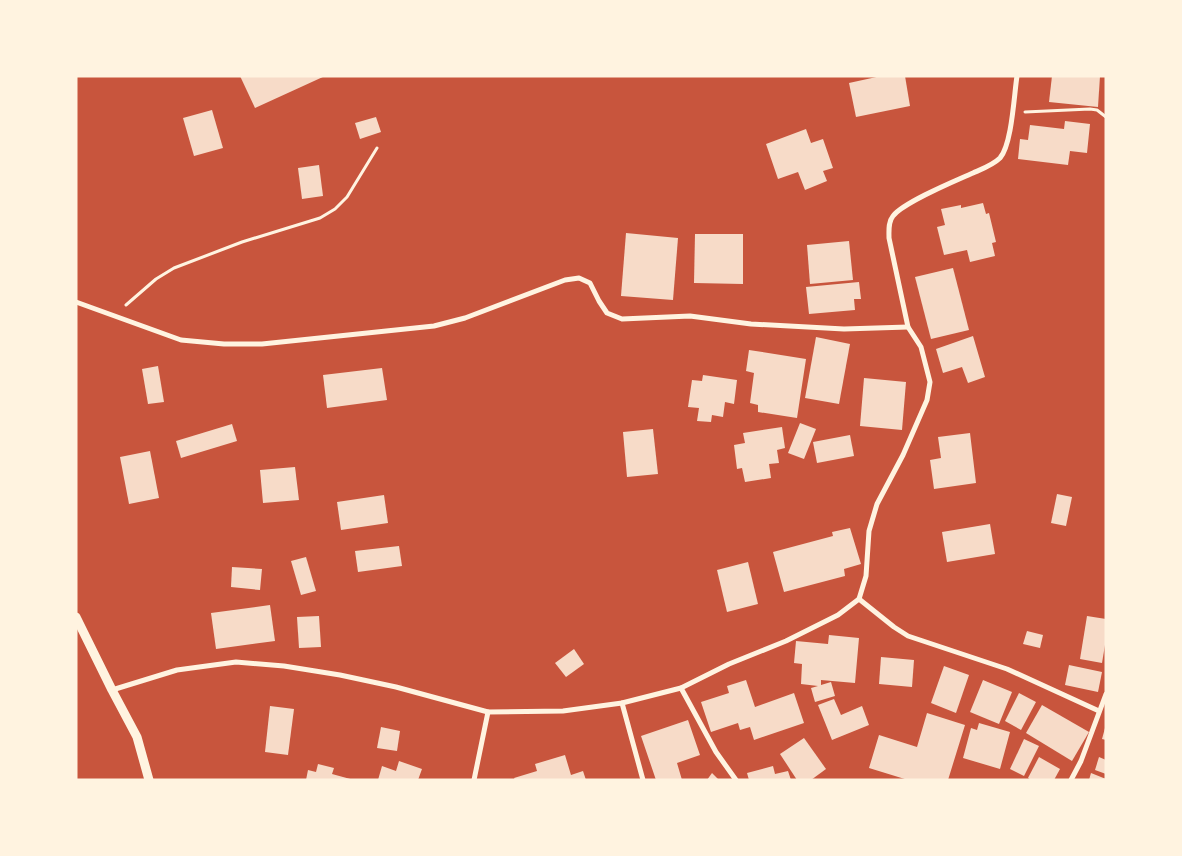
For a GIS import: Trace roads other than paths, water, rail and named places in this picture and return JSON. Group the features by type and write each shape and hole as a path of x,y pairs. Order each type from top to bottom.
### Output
{"street":[{"path":"112,690 177,670 236,662 284,666 340,675 396,687 488,712 563,711 622,703 681,688 729,664 786,641 838,615 859,598 866,576 869,531 877,504 903,455 927,400 930,382 921,347 908,327 889,238 892,216 938,188 989,165 1000,158 1006,146 1017,76"},
{"path":"76,302 182,340 224,344 262,344 434,326 465,318 566,280 579,278 590,283 607,314 622,319 690,316 751,324 816,328 908,327"},
{"path":"859,598 908,636 1006,669 1099,711"},
{"path":"76,617 137,738 149,780"},
{"path":"681,688 716,752 736,780"},
{"path":"1071,780 1081,761 1106,694"},
{"path":"622,703 643,780"},
{"path":"474,780 488,712"}]}
